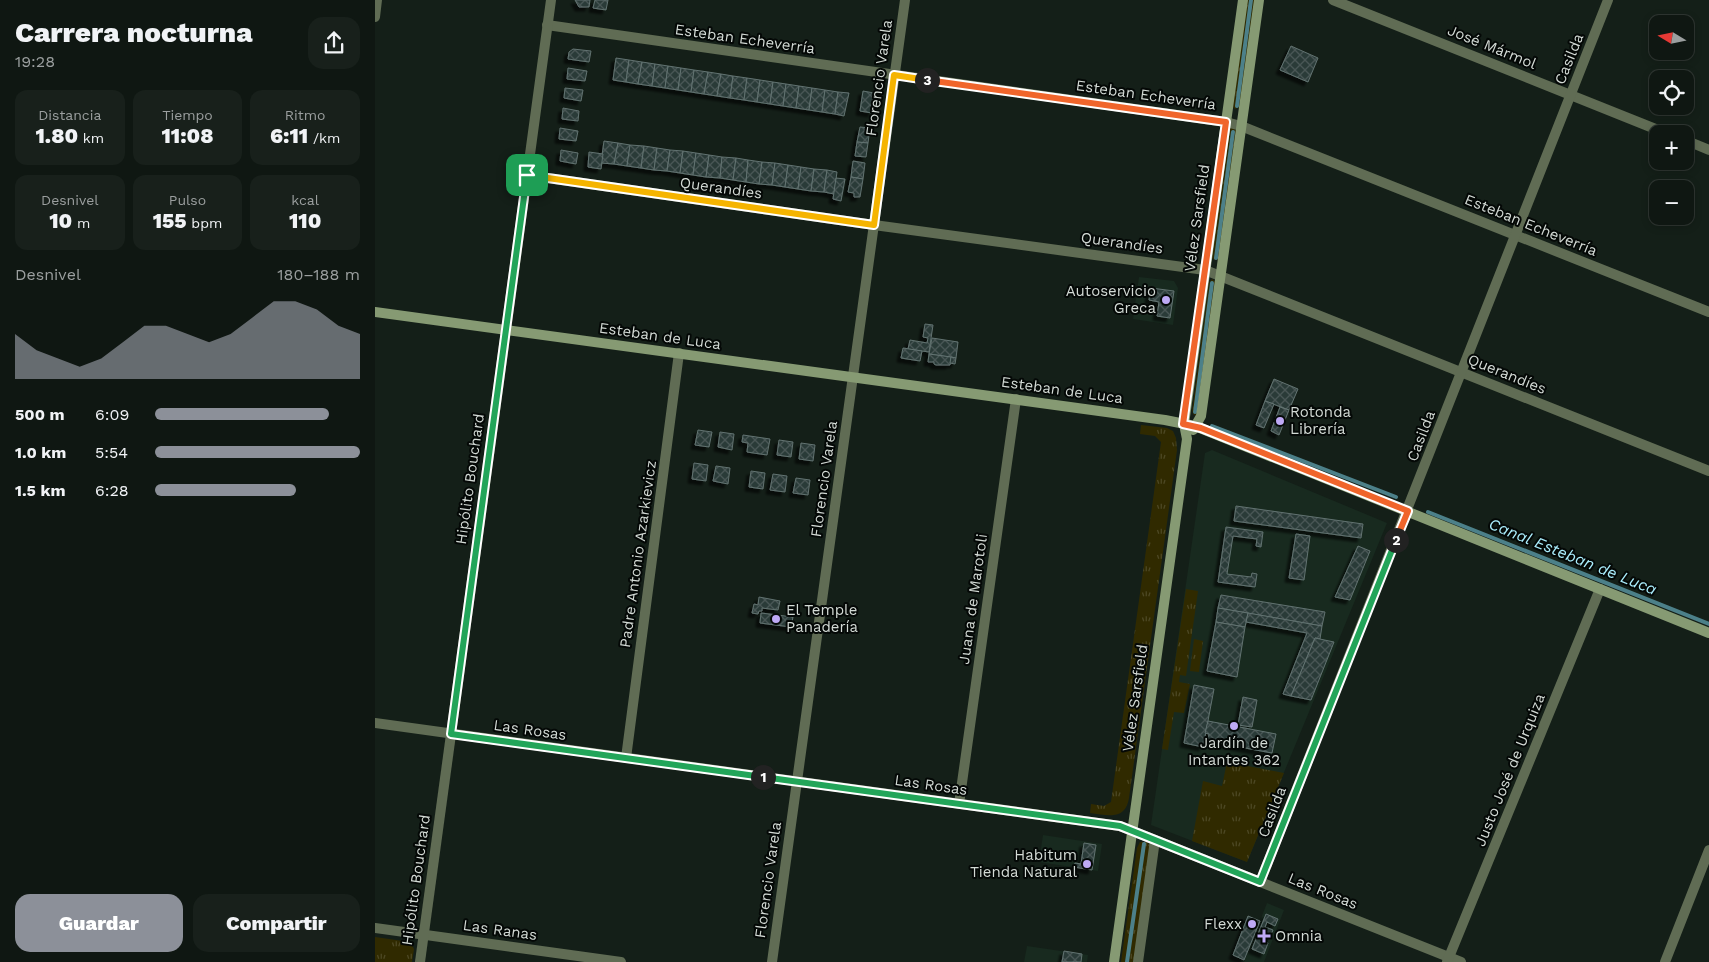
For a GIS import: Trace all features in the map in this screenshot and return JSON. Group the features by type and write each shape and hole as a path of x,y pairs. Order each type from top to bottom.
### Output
{"street":[{"path":"375,17 377,0"},
{"name":"Hipólito Bouchard","path":"420,962 551,0"},
{"name":"Florencio Varela","path":"772,962 905,0"},
{"name":"Vélez Sarsfield","path":"1114,962 1187,439 1183,424 1243,0"},
{"name":"Vélez Sarsfield","path":"1187,439 1201,416 1259,0"},
{"name":"José Mármol","path":"1333,0 1649,126"},
{"name":"Casilda","path":"1260,882 1408,511 1608,0"},
{"name":"Esteban Echeverría","path":"547,25 1226,122 1241,126 1709,312"},
{"path":"1694,144 1709,150"},
{"name":"Querandíes","path":"527,175 1205,270 1709,471"},
{"name":"Esteban de Luca","path":"375,312 1016,399 1195,426 1709,633"},
{"name":"Padre Antonio Azarkievicz","path":"626,758 679,354"},
{"name":"Juana de Marotoli","path":"959,804 1016,399"},
{"name":"Justo José de Urquiza","path":"1448,960 1600,589"},
{"name":"Las Rosas","path":"375,723 1120,826 1448,960 1461,962"},
{"path":"1138,962 1155,840"},
{"path":"1665,962 1709,850"},
{"name":"Las Ranas","path":"375,928 621,962"}],"shaded area":[{"path":"1139,277 1174,281 1178,288 1173,325 1133,319"},
{"path":"1212,450 1387,523 1247,862 1151,825 1205,453"},
{"path":"1043,835 1102,844 1098,871 1039,862"},
{"name":"Omnia","path":"1267,903 1284,910 1264,962 1244,962"},
{"path":"1027,946 1088,955 1087,962 1024,962"}],"green space":[{"path":"1247,0 1256,0 1240,107 1235,109 1233,107"},
{"path":"1232,127 1237,131 1219,259 1214,260 1212,258 1230,129"},
{"path":"1212,279 1216,282 1196,415 1194,415 1192,411 1209,283"},
{"path":"1141,425 1167,428 1173,431 1177,450 1129,798 1124,810 1120,813 1103,815 1090,813 1091,804 1104,806 1111,802 1161,442 1155,436 1140,434"},
{"path":"1186,589 1198,591 1186,676 1180,675 1179,682 1190,684 1184,713 1174,712 1168,750 1162,749"},
{"path":"1194,639 1203,641 1199,672 1190,671"},
{"path":"1227,762 1284,773 1247,862 1192,841 1203,781 1222,786"},
{"path":"1140,842 1147,842 1150,845 1135,962 1121,962 1137,848"},
{"path":"375,937 410,942 414,949 412,962 375,962"}],"building":[{"path":"575,0 590,0 589,7 579,7"},
{"path":"595,0 608,0 606,10 593,8"},
{"path":"1291,46 1318,58 1308,82 1280,70"},
{"path":"573,49 591,51 589,62 568,59 569,52"},
{"path":"616,58 629,60 626,82 613,80"},
{"path":"629,60 642,62 638,84 626,82"},
{"path":"642,62 655,64 652,86 638,84"},
{"path":"655,64 668,66 665,88 652,86"},
{"path":"668,66 681,68 678,90 665,88"},
{"path":"568,68 587,71 585,81 567,79"},
{"path":"681,68 694,70 691,92 678,90"},
{"path":"694,70 708,72 704,94 691,92"},
{"path":"708,72 721,74 717,96 704,94"},
{"path":"721,74 733,76 730,98 717,96"},
{"path":"733,76 747,78 744,100 730,98"},
{"path":"747,78 760,80 757,102 744,100"},
{"path":"760,80 773,82 770,104 757,102"},
{"path":"773,82 786,84 783,106 770,104"},
{"path":"786,84 799,86 796,108 783,106"},
{"path":"799,86 812,88 809,110 796,108"},
{"path":"565,88 583,90 581,101 564,98"},
{"path":"812,88 825,90 822,112 809,110"},
{"path":"825,90 838,92 835,114 822,112"},
{"path":"863,91 874,93 872,113 860,111"},
{"path":"838,92 849,93 844,116 835,114"},
{"path":"563,108 579,111 578,121 562,119"},
{"path":"860,127 870,128 868,143 857,142"},
{"path":"560,128 578,131 576,141 559,139"},
{"path":"604,141 618,143 614,164 601,163"},
{"path":"857,142 868,143 866,157 855,156"},
{"path":"618,143 630,145 627,166 614,164"},
{"path":"630,145 644,146 641,168 627,166"},
{"path":"644,146 657,148 654,170 641,168"},
{"path":"657,148 670,150 667,171 654,170"},
{"path":"561,150 578,153 576,164 560,161"},
{"path":"670,150 683,151 680,173 667,171"},
{"path":"683,151 696,153 693,175 680,173"},
{"path":"589,152 603,154 601,169 588,167"},
{"path":"696,153 709,155 706,177 693,175"},
{"path":"709,155 722,157 720,178 706,177"},
{"path":"722,157 736,158 733,180 720,178"},
{"path":"736,158 748,160 746,182 733,180"},
{"path":"748,160 762,162 759,184 746,182"},
{"path":"853,161 865,163 863,179 851,177"},
{"path":"762,162 775,163 772,185 759,184"},
{"path":"775,163 788,165 785,187 772,185"},
{"path":"788,165 801,167 798,189 785,187"},
{"path":"801,167 814,169 811,191 798,189"},
{"path":"814,169 827,170 824,192 811,191"},
{"path":"827,170 837,172 834,194 824,192"},
{"path":"851,177 863,179 860,197 854,197 854,193 848,192"},
{"path":"836,178 845,179 841,201 833,199"},
{"path":"1151,288 1174,291 1170,318 1157,316 1159,302 1149,300"},
{"path":"925,324 933,325 929,352 908,349 910,340 927,343 928,338 923,337"},
{"path":"932,338 958,342 956,358 929,354"},
{"path":"903,348 922,351 920,361 901,358"},
{"path":"929,354 951,357 950,365 936,365 934,362 928,362"},
{"path":"951,357 956,358 955,364 950,363"},
{"path":"1274,379 1298,389 1289,410 1265,401"},
{"path":"1265,401 1274,404 1264,428 1256,425"},
{"name":"Rotonda Librería","path":"1280,407 1289,410 1279,435 1271,431"},
{"path":"698,430 712,432 709,447 695,445"},
{"path":"720,432 734,434 732,450 718,447"},
{"path":"743,435 770,439 767,455 747,452 748,443 742,442"},
{"path":"779,440 793,442 791,457 777,455"},
{"path":"801,443 815,445 813,461 799,459"},
{"path":"694,463 708,465 706,481 692,479"},
{"path":"716,466 730,468 728,484 713,481"},
{"path":"751,471 765,473 763,489 749,487"},
{"path":"773,474 787,476 785,492 770,490"},
{"path":"796,478 810,480 808,495 793,493"},
{"path":"1236,506 1363,524 1361,538 1234,521"},
{"path":"1226,527 1263,532 1261,547 1256,546 1257,539 1233,536 1227,574 1251,577 1252,573 1257,574 1255,587 1218,582"},
{"path":"1296,534 1310,536 1304,580 1289,578"},
{"path":"1358,546 1370,551 1350,600 1335,597"},
{"path":"1221,595 1325,612 1322,626 1218,608"},
{"path":"759,597 780,601 778,610 762,608 762,611 759,611 758,614 752,613 754,604 758,605"},
{"path":"1218,608 1248,613 1245,627 1216,622"},
{"name":"El Temple Panadería","path":"761,613 793,617 791,627 760,623"},
{"path":"1248,613 1322,626 1320,639 1315,638 1291,696 1283,694 1307,633 1246,622"},
{"path":"1216,622 1245,627 1237,677 1207,671"},
{"path":"1315,638 1334,642 1311,700 1291,696"},
{"path":"1194,685 1214,689 1203,747 1184,743"},
{"path":"1243,697 1257,700 1252,727 1238,725"},
{"path":"1208,721 1276,734 1272,753 1208,741 1209,734 1205,733"},
{"path":"1084,843 1096,845 1092,870 1074,867 1075,863 1081,864"},
{"path":"1266,914 1278,919 1275,926 1267,922 1265,927 1273,930 1270,937 1265,934 1262,941 1268,943 1264,954 1252,949"},
{"path":"1248,916 1260,921 1244,960 1233,955"},
{"path":"1064,951 1082,954 1081,962 1062,962"}],"waterway":[{"path":"1237,106 1251,0"},
{"path":"1216,258 1233,132"},
{"path":"1195,412 1212,283"},
{"name":"Canal Esteban de Luca","path":"1212,426 1396,497"},
{"name":"Canal Esteban de Luca","path":"1428,512 1709,624"},
{"path":"1127,962 1144,844"}],"place":[{"name":"Autoservicio Greca","path":"1166,300"},
{"name":"Rotonda Librería","path":"1280,421"},
{"name":"El Temple Panadería","path":"776,619"},
{"name":"Jardín de Intantes 362","path":"1234,726"},
{"name":"Habitum Tienda Natural","path":"1087,864"},
{"name":"Flexx","path":"1252,924"},
{"name":"Omnia","path":"1264,936"}],"route":[{"path":"894,75 1226,122 1183,424 1201,428 1408,511 1260,882 1120,826 451,734 527,175 874,225 894,75"}]}
